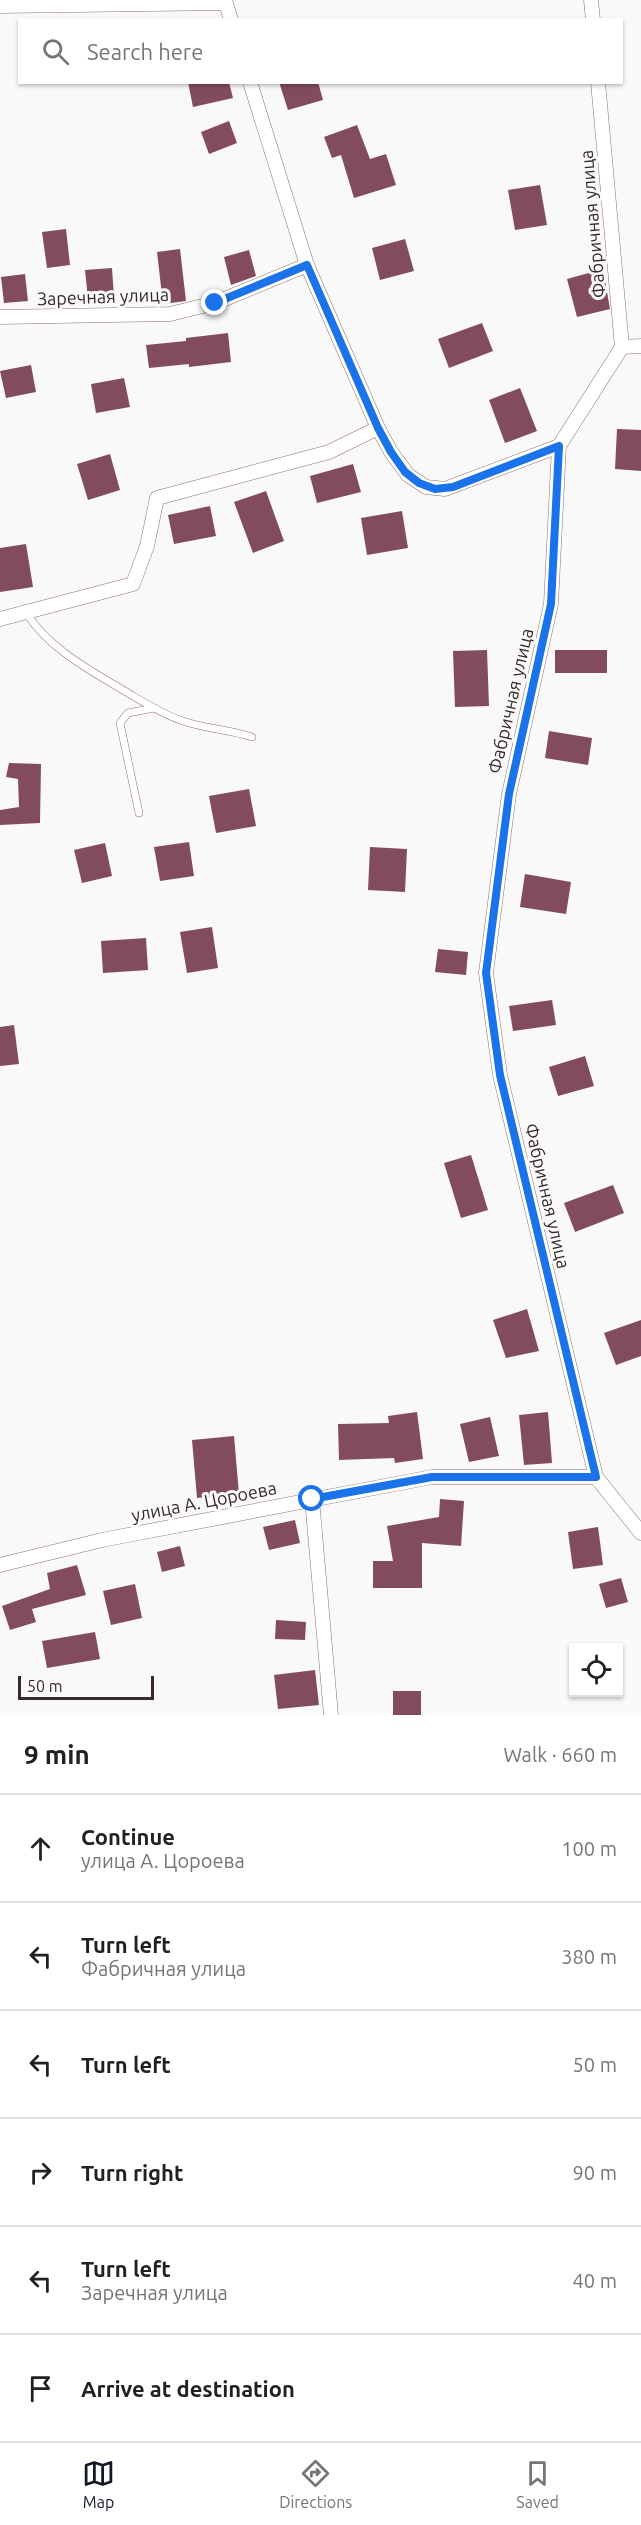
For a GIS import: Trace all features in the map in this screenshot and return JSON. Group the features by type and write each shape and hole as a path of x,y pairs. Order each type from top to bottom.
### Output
{"street":[{"path":"591,0 592,18"},
{"path":"0,6 225,2 230,18"},
{"path":"251,84 307,265 378,428 405,472 419,483 435,489 453,487 559,446"},
{"name":"Фабричная улица","path":"596,1477 500,1075 486,973 509,794 551,604 559,446 622,346 598,84"},
{"name":"Заречная улица","path":"0,317 170,314 215,303 307,265"},
{"path":"622,346 641,346"},
{"path":"0,619 27,614 133,584 147,546 157,498 329,452 378,428"},
{"name":"улица А. Цороева","path":"0,1565 102,1540 432,1477 596,1477"},
{"path":"596,1477 641,1533"},
{"path":"312,1499 331,1715"}],"lane":[{"path":"27,614 56,647 84,667 154,708 195,725 230,730 252,737"},
{"path":"139,813 120,723 128,713 154,708"}],"building":[{"path":"188,84 230,84 233,98 193,107"},
{"path":"280,84 319,84 323,100 288,110"},
{"path":"229,121 237,143 209,154 201,132"},
{"path":"357,125 370,159 386,154 396,185 354,198 341,155 332,158 324,137"},
{"path":"540,185 547,225 515,230 508,190"},
{"path":"66,229 70,265 47,268 42,232"},
{"path":"405,239 414,271 380,280 372,248"},
{"path":"180,249 186,301 163,304 157,252"},
{"path":"249,250 256,276 231,285 224,257"},
{"path":"112,268 114,297 88,299 85,270"},
{"path":"603,269 610,309 577,317 567,279"},
{"path":"25,274 28,301 4,303 1,277"},
{"path":"482,323 493,351 449,368 438,339"},
{"path":"228,333 231,362 189,367 189,364 149,368 146,345 186,341 186,338"},
{"path":"31,365 36,392 6,398 0,371"},
{"path":"124,378 130,407 96,413 91,384"},
{"path":"520,388 537,431 505,443 489,400"},
{"path":"617,429 641,430 641,471 615,469"},
{"path":"110,454 120,490 88,500 77,464"},
{"path":"353,464 361,492 317,503 310,476"},
{"path":"266,491 284,541 253,553 234,502"},
{"path":"210,506 216,536 174,544 168,515"},
{"path":"402,511 408,548 367,555 361,518"},
{"path":"26,544 33,587 0,592 0,548"},
{"path":"487,650 489,706 455,707 453,651"},
{"path":"555,650 607,650 607,673 555,673"},
{"path":"549,731 592,738 588,765 545,758"},
{"path":"9,763 41,764 40,823 0,825 0,810 19,807 18,779 6,777"},
{"path":"249,789 256,826 216,833 209,796"},
{"path":"189,842 194,876 160,881 154,847"},
{"path":"105,843 112,876 82,883 74,850"},
{"path":"370,847 407,849 405,892 368,890"},
{"path":"525,874 571,882 566,914 520,907"},
{"path":"212,927 218,968 187,973 180,932"},
{"path":"146,938 148,970 103,973 101,941"},
{"path":"438,949 468,952 466,975 435,972"},
{"path":"552,1000 556,1025 513,1031 509,1006"},
{"path":"14,1025 19,1064 0,1066 0,1027"},
{"path":"585,1056 594,1086 558,1096 549,1067"},
{"path":"471,1155 488,1210 461,1218 444,1163"},
{"path":"613,1185 624,1213 575,1232 564,1203"},
{"path":"527,1309 539,1351 506,1358 493,1320"},
{"path":"641,1320 641,1356 616,1365 604,1333"},
{"path":"417,1412 423,1459 395,1463 394,1458 339,1460 338,1424 389,1423 388,1416"},
{"path":"548,1412 552,1463 524,1465 519,1415"},
{"path":"490,1417 499,1456 469,1462 460,1424"},
{"path":"234,1436 239,1494 197,1498 192,1440"},
{"path":"440,1499 464,1501 461,1546 422,1543 422,1588 373,1588 373,1561 393,1561 387,1526 439,1517"},
{"path":"295,1520 300,1543 269,1550 263,1527"},
{"path":"598,1527 603,1565 573,1569 568,1532"},
{"path":"180,1546 185,1566 162,1572 157,1552"},
{"path":"77,1565 86,1595 32,1609 36,1622 10,1630 2,1606 50,1589 47,1573"},
{"path":"621,1578 628,1602 606,1608 599,1584"},
{"path":"135,1584 142,1618 111,1625 103,1591"},
{"path":"276,1620 306,1622 305,1640 275,1639"},
{"path":"95,1632 100,1659 47,1668 42,1641"},
{"path":"315,1670 319,1705 278,1709 274,1675"},
{"path":"393,1691 421,1691 421,1715 393,1715"}],"route":[{"path":"215,303 307,265 384,440 405,472 426,487 440,490 453,487 559,446 551,604 509,794 486,973 500,1075 596,1477 432,1477 312,1499"}]}
